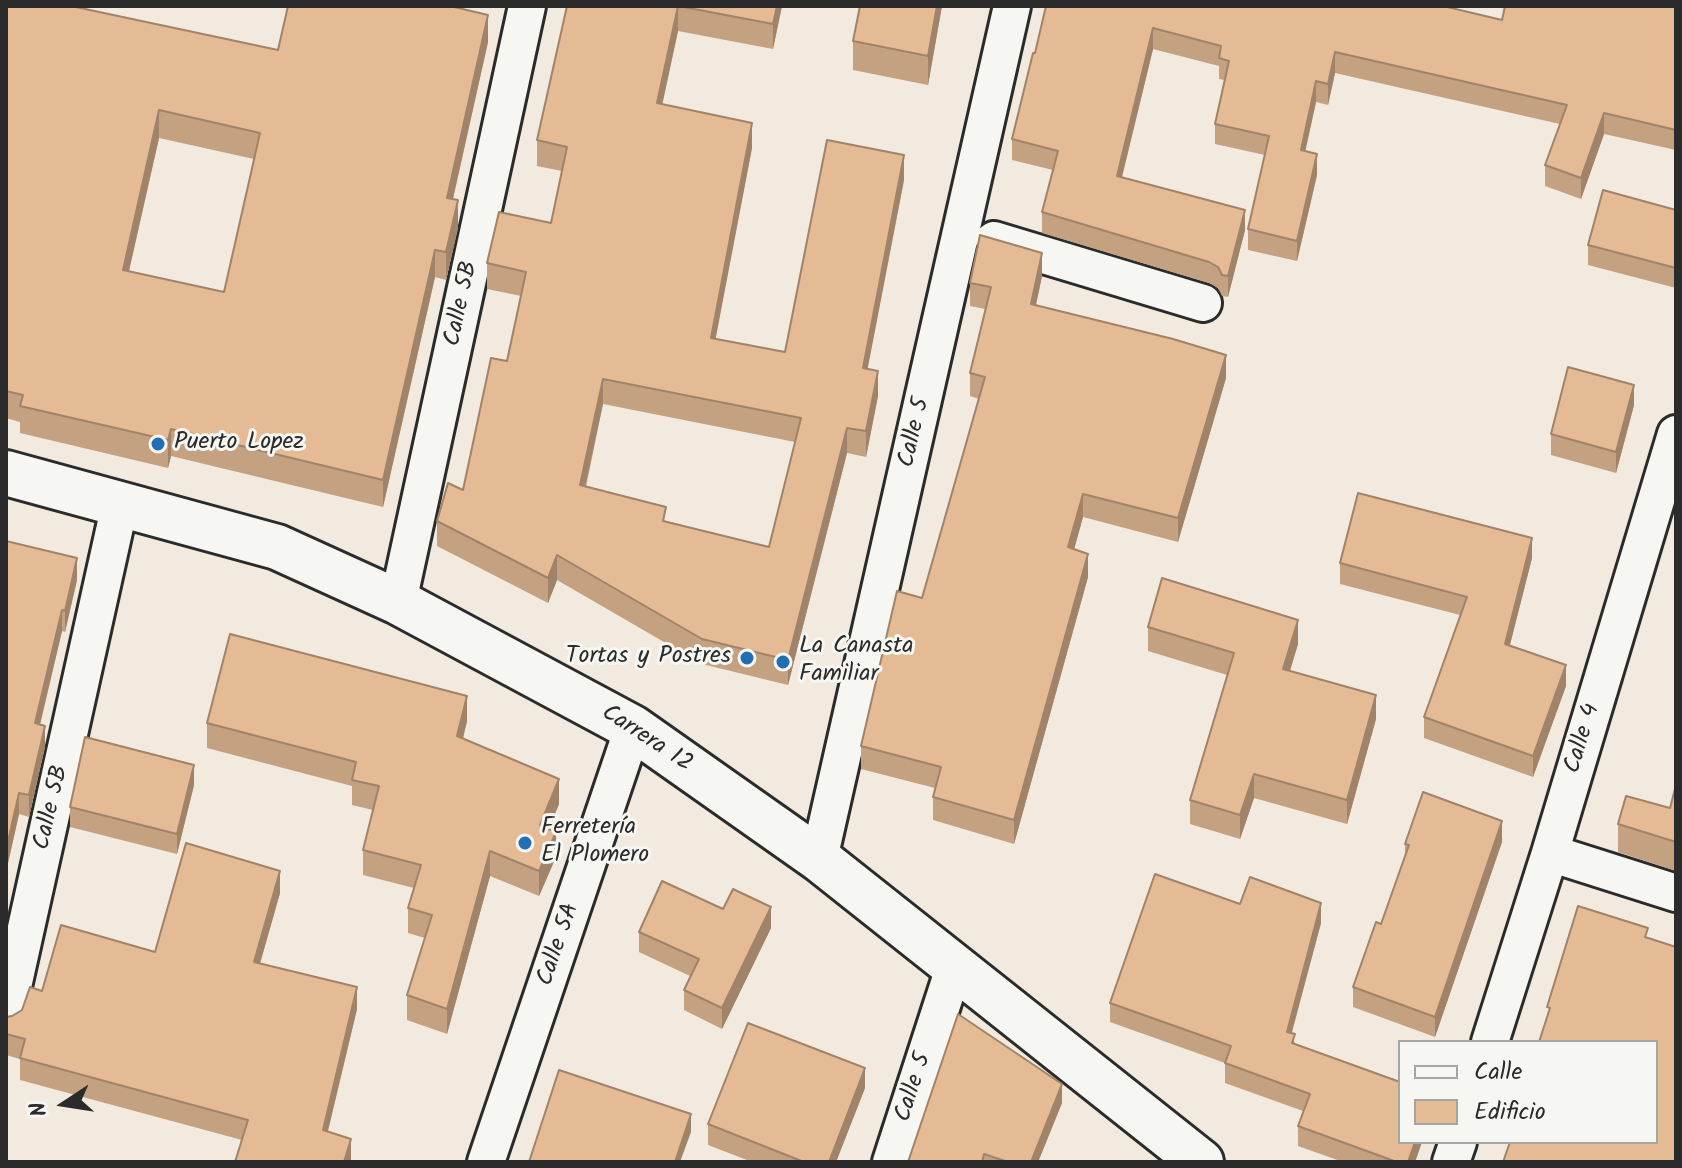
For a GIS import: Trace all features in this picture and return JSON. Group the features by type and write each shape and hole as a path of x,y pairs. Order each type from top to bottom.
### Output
{"main road":[{"name":"Carrera 12","path":"6,473 277,547 398,602 633,728 819,859 1201,1162"}],"street":[{"name":"Calle 5B","path":"398,602 527,6"},
{"name":"Calle 5","path":"819,859 1012,6"},
{"path":"961,230 1203,303"},
{"name":"Calle 4","path":"1491,1040 1676,434"},
{"name":"Calle 5B","path":"6,1018 120,504"},
{"name":"Calle 5A","path":"486,1162 633,728"},
{"path":"1550,853 1676,893"},
{"name":"Calle 5","path":"891,1162 954,968"}],"building":[{"path":"6,6 71,6 278,50 288,6 450,6 488,15 447,198 458,200 446,252 435,250 383,480 171,429 168,440 20,406 23,395 6,391","holes":["159,110 260,133 224,292 123,270"]},
{"path":"567,6 678,6 657,103 752,123 711,338 785,352 827,140 904,155 863,368 878,371 866,431 847,428 788,660 702,639 557,555 548,578 437,521 448,483 463,490 491,358 507,361 526,272 487,263 499,212 551,223 567,147 537,140","holes":["603,379 801,418 769,547 663,521 666,507 580,485"]},
{"path":"678,6 777,6 773,24"},
{"path":"860,6 937,6 928,56 853,41"},
{"path":"1046,6 1443,6 1502,20 1505,6 1676,6 1676,130 1604,113 1581,178 1545,165 1567,105 1335,52 1328,84 1316,81 1301,150 1317,154 1297,241 1248,229 1269,136 1215,124 1229,61 1219,58 1221,46 1153,28 1117,176 1245,210 1228,276 1222,275 1218,267 1209,262 1042,212 1058,151 1012,139"},
{"path":"1603,190 1676,210 1676,268 1588,245"},
{"path":"980,235 1042,253 1031,304 1226,355 1178,518 1083,494 1068,547 1088,554 1014,820 933,797 941,767 861,746 897,591 922,598 985,377 970,373 991,287 970,283"},
{"path":"1568,367 1634,385 1616,452 1551,434"},
{"path":"1358,493 1532,538 1505,644 1566,665 1533,756 1424,717 1467,597 1340,563"},
{"path":"6,541 77,558 35,723 45,726 29,795 19,793 6,850"},
{"path":"1162,578 1298,620 1283,669 1376,695 1347,800 1254,774 1240,815 1190,800 1234,653 1148,627"},
{"path":"230,634 467,696 457,736 559,779 540,825 556,832 539,871 490,851 447,1009 407,995 432,915 408,908 421,865 363,850 379,786 352,780 356,762 207,723"},
{"path":"85,737 194,765 177,834 70,807"},
{"path":"1676,785 1676,842 1618,824 1626,796 1670,808"},
{"path":"1423,792 1502,821 1435,1017 1353,987 1376,922 1381,924 1409,845 1405,844"},
{"path":"186,843 280,871 254,962 357,987 323,1130 351,1139 344,1162 235,1162 248,1120 20,1058 25,1039 6,1034 6,1017 22,1010 30,987 42,991 61,925 155,952"},
{"path":"1155,874 1240,904 1250,877 1321,903 1287,1032 1295,1034 1292,1043 1398,1081 1398,1144 1414,1144 1408,1162 1397,1162 1298,1126 1310,1094 1225,1063 1231,1046 1110,1003"},
{"path":"662,881 723,909 733,889 771,907 722,1008 684,990 699,959 639,932"},
{"path":"1578,906 1648,928 1645,937 1676,947 1676,1162 1503,1162 1509,1144 1658,1144 1658,1040 1540,1040 1550,1008 1547,1007"},
{"path":"958,1014 1062,1084 1031,1162 1008,1162 984,1154 982,1162 908,1162"},
{"path":"748,1023 865,1068 829,1162 804,1162 708,1124"},
{"path":"559,1070 691,1114 675,1162 529,1162"}],"place":[{"name":"Puerto Lopez","path":"158,444"},
{"name":"Tortas y Postres","path":"747,658"},
{"name":"La Canasta Familiar","path":"783,662"},
{"name":"Ferretería El Plomero","path":"525,843"}]}
